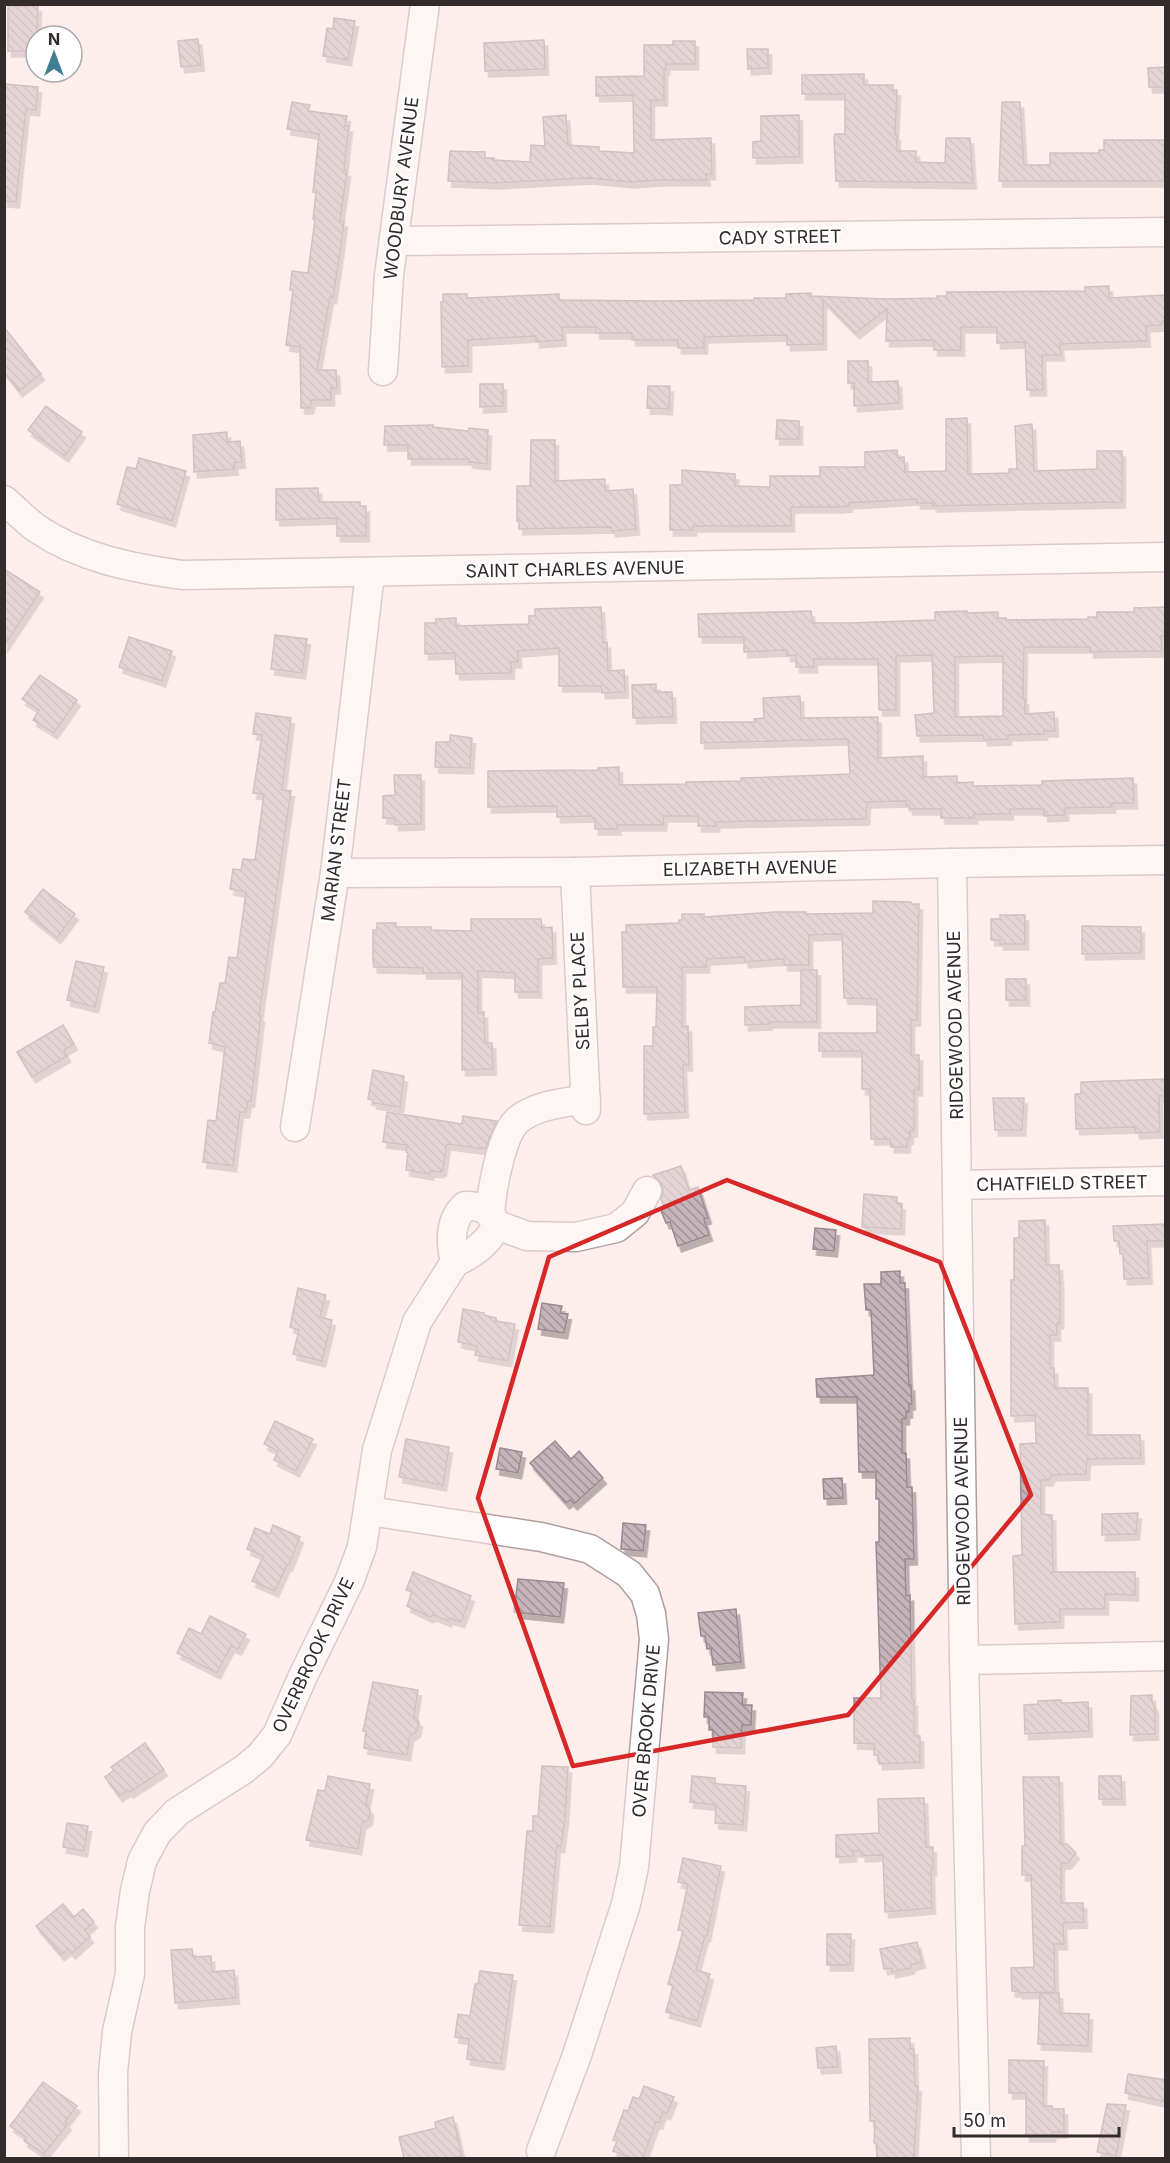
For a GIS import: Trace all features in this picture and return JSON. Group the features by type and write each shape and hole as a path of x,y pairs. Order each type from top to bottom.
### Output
{"street":[{"name":"WOODBURY AVENUE","path":"383,371 389,275 425,4"},
{"name":"CADY STREET","path":"394,241 1166,232"},
{"name":"SAINT CHARLES AVENUE","path":"4,500 36,528 83,553 129,568 183,575 1166,557"},
{"name":"MARIAN STREET","path":"295,1127 335,873 370,573"},
{"name":"ELIZABETH AVENUE","path":"335,873 575,872 1166,860"},
{"name":"RIDGEWOOD AVENUE","path":"952,863 964,1660 976,2158"},
{"name":"SELBY PLACE","path":"493,1218 492,1192 504,1145 517,1120 551,1106 586,1105 575,872"},
{"name":"CHATFIELD STREET","path":"958,1185 1166,1181"},
{"path":"493,1218 491,1236 468,1257 455,1262 451,1229 456,1214 465,1206 478,1206 493,1218 527,1236 576,1237 616,1228 635,1213 647,1191"},
{"name":"OVERBROOK DRIVE","path":"106,2155 117,2032 130,1974 130,1927 142,1861 157,1833 177,1812 243,1770 260,1756 277,1735 349,1582 362,1546 377,1450 417,1322 455,1262"},
{"name":"OVER BROOK DRIVE","path":"369,1511 541,1537 590,1549 630,1574 645,1594 651,1614 654,1639 634,1867 628,1895 577,2055 541,2151"},
{"path":"964,1660 1166,1656"}],"highlighted area":[{"path":"727,1180 940,1262 1031,1495 848,1715 573,1766 478,1498 549,1257"}],"building":[{"path":"8,6 38,6 37,24 24,24 24,51 8,51"},
{"path":"334,18 355,21 348,60 323,56 327,28 333,29"},
{"path":"198,39 201,65 181,67 178,41"},
{"path":"544,40 545,69 485,71 484,43"},
{"path":"673,41 695,41 695,64 666,64 664,100 651,100 651,140 711,138 712,174 706,174 707,180 630,182 588,178 495,183 448,181 450,151 485,152 485,158 494,158 494,160 530,162 531,145 545,146 543,117 566,115 568,145 599,147 599,151 634,153 633,95 596,96 596,77 644,76 644,45 673,45"},
{"path":"747,49 768,49 768,68 748,69"},
{"path":"1166,67 1166,87 1149,87 1148,68"},
{"path":"864,74 864,85 893,85 893,90 897,90 895,135 897,135 897,151 916,151 916,162 945,163 946,138 970,138 973,183 836,181 834,137 835,134 845,134 845,94 802,94 802,75"},
{"path":"4,84 38,87 36,110 26,109 16,202 4,201"},
{"path":"292,102 310,105 308,111 347,116 345,126 349,126 344,170 347,171 340,221 344,221 341,246 333,298 330,297 317,370 336,370 337,388 331,388 331,400 312,400 310,408 301,408 300,347 286,345 293,290 290,290 292,271 308,273 315,219 313,219 316,193 313,192 319,134 287,129"},
{"path":"1002,102 1020,102 1024,165 1050,165 1050,153 1099,153 1099,150 1104,150 1104,140 1164,140 1164,181 999,181"},
{"path":"799,115 799,157 753,158 753,142 761,141 761,116"},
{"path":"1109,286 1109,298 1166,295 1166,320 1162,321 1162,325 1146,326 1147,341 1060,344 1061,355 1042,355 1043,390 1027,390 1025,342 997,343 997,327 961,327 961,350 934,350 934,340 886,341 887,309 856,333 823,300 823,344 787,345 787,335 704,337 704,348 678,348 678,340 632,340 632,333 596,333 596,327 562,327 563,340 536,342 536,336 468,340 468,366 442,367 441,302 443,302 443,294 467,294 467,298 559,294 559,300 658,301 754,300 754,298 786,298 786,294 811,293 811,296 887,299 937,298 937,296 947,296 947,292 1085,291 1085,287"},
{"path":"4,327 41,374 19,391 4,372"},
{"path":"848,361 868,361 868,382 898,381 899,403 854,406 854,383 848,383"},
{"path":"480,384 503,384 503,406 480,407"},
{"path":"648,386 670,386 669,409 647,408"},
{"path":"46,406 82,432 65,456 28,430"},
{"path":"967,418 968,474 1009,473 1009,469 1017,469 1015,426 1032,424 1034,471 1097,469 1097,451 1122,451 1122,502 933,506 933,503 917,503 917,499 849,503 849,506 839,507 791,507 791,526 693,526 693,530 670,530 670,485 682,485 682,470 735,474 735,486 770,487 770,476 820,476 820,467 865,467 865,452 897,450 898,458 904,457 905,472 946,471 946,419"},
{"path":"777,420 799,421 799,439 776,439"},
{"path":"433,425 433,427 468,431 469,428 488,430 487,464 469,462 469,459 408,459 408,445 384,445 385,426"},
{"path":"227,432 227,442 240,441 242,462 234,463 235,469 194,472 193,435"},
{"path":"531,440 555,440 555,481 605,479 605,491 633,489 636,529 612,531 611,527 519,529 517,486 530,486"},
{"path":"139,458 186,471 172,521 117,504 127,467 136,469"},
{"path":"318,488 319,502 360,502 360,506 366,506 366,536 337,536 337,518 276,520 276,489"},
{"path":"4,569 40,592 4,646"},
{"path":"601,607 603,643 607,642 608,671 624,670 625,692 602,693 601,686 559,686 559,648 518,651 518,662 511,662 511,673 456,674 455,653 425,654 425,623 436,623 436,619 456,618 456,626 529,624 529,616 535,616 535,609"},
{"path":"1166,607 1166,636 1161,636 1162,651 1090,652 1090,647 1024,647 1025,714 1054,712 1055,731 1044,731 1044,734 1008,735 1008,739 984,740 983,735 917,736 915,715 934,713 932,655 896,656 896,710 879,710 878,659 814,659 814,667 796,667 796,655 787,656 787,650 744,652 744,637 699,637 698,614 811,611 813,623 849,623 935,620 935,612 967,611 967,613 998,612 998,618 1006,618 1006,620 1088,619 1088,617 1097,617 1097,612 1134,612 1134,608","holes":["1003,656 1003,716 955,717 955,657"]},
{"path":"275,635 307,639 302,673 271,669"},
{"path":"129,637 172,651 162,681 119,667"},
{"path":"40,675 77,700 54,733 33,720 39,710 22,699"},
{"path":"656,684 656,692 672,692 673,717 633,718 632,685"},
{"path":"800,696 801,718 878,717 878,758 923,756 923,777 957,776 957,783 973,782 973,786 1042,785 1042,781 1133,778 1134,803 1112,803 1112,807 1065,808 1065,815 1044,816 1044,809 1010,809 1010,814 974,814 974,818 941,818 941,809 909,809 906,801 867,802 866,819 716,822 716,826 698,826 698,816 664,816 663,825 617,825 618,829 595,829 595,818 592,816 557,817 557,806 488,807 488,771 598,770 598,768 619,767 619,785 686,784 686,782 741,781 741,778 850,774 848,739 701,743 701,722 755,722 754,719 764,718 763,698"},
{"path":"256,713 291,718 282,790 291,791 259,1016 261,1016 251,1101 248,1101 246,1112 240,1112 233,1166 203,1162 208,1120 216,1121 225,1047 209,1043 220,983 225,983 229,957 237,958 246,892 230,889 233,869 241,870 243,859 255,860 264,794 253,793 262,735 253,734"},
{"path":"450,735 472,738 470,768 435,767 436,742 450,742"},
{"path":"394,775 421,775 421,824 395,825 395,818 383,818 383,796 395,795"},
{"path":"43,889 75,914 57,938 25,912"},
{"path":"873,901 919,904 917,1020 911,1020 911,1055 919,1055 919,1090 914,1090 914,1131 910,1131 907,1147 891,1147 890,1139 871,1139 870,1089 862,1089 862,1051 819,1051 819,1033 877,1033 877,999 844,998 842,934 809,935 809,965 784,965 784,959 745,962 744,957 707,959 706,967 682,967 682,1027 688,1026 689,1065 683,1065 685,1112 644,1114 644,1046 653,1046 657,987 623,987 622,932 626,932 626,925 679,923 679,920 682,920 682,914 704,914 704,917 775,912 873,913"},
{"path":"1000,915 1025,915 1025,944 1000,944 1000,940 991,940 991,919 1000,919"},
{"path":"471,919 541,919 542,928 552,927 553,958 538,959 538,992 515,992 515,973 478,971 478,1013 484,1012 485,1043 492,1043 493,1069 462,1070 462,973 423,973 423,968 374,967 373,930 377,930 377,923 396,923 396,927 431,927 431,930 471,931"},
{"path":"1082,926 1141,927 1141,953 1082,954"},
{"path":"76,961 104,967 95,1007 67,1000"},
{"path":"801,970 817,970 817,1022 769,1022 769,1024 745,1025 745,1007 801,1005"},
{"path":"1006,979 1026,979 1026,1000 1006,1000"},
{"path":"63,1025 74,1044 64,1050 67,1056 32,1077 17,1052"},
{"path":"373,1070 404,1076 400,1107 373,1103 373,1100 368,1099"},
{"path":"1165,1079 1166,1096 1159,1096 1160,1132 1136,1133 1135,1127 1076,1129 1075,1094 1081,1094 1081,1082"},
{"path":"993,1098 1024,1098 1022,1130 995,1130"},
{"path":"387,1112 462,1124 463,1116 497,1121 485,1149 447,1144 443,1170 441,1172 430,1171 430,1174 406,1170 407,1145 383,1142"},
{"path":"681,1166 689,1190 698,1187 708,1218 704,1219 709,1235 678,1246 670,1222 666,1223 660,1208 664,1207 661,1199 663,1191 661,1183 653,1175"},
{"path":"864,1194 897,1197 897,1203 902,1204 901,1229 862,1227"},
{"path":"1045,1220 1046,1265 1059,1265 1060,1323 1057,1323 1057,1335 1050,1335 1050,1368 1054,1368 1055,1388 1088,1388 1088,1435 1140,1435 1141,1458 1087,1459 1086,1474 1052,1475 1049,1480 1041,1480 1041,1514 1052,1515 1053,1572 1135,1572 1135,1595 1105,1594 1105,1609 1060,1609 1060,1622 1015,1624 1013,1556 1022,1555 1020,1444 1036,1443 1035,1415 1011,1416 1011,1280 1014,1280 1014,1238 1019,1238 1019,1221"},
{"path":"1166,1224 1166,1241 1147,1241 1149,1278 1124,1279 1123,1254 1120,1254 1119,1241 1114,1241 1113,1226"},
{"path":"815,1228 836,1230 834,1251 813,1249"},
{"path":"900,1271 900,1283 905,1283 909,1385 911,1385 912,1404 909,1404 906,1419 902,1419 902,1453 906,1453 907,1487 912,1487 914,1559 905,1559 906,1596 910,1595 914,1736 920,1736 920,1762 879,1764 878,1755 874,1755 874,1744 854,1743 854,1698 881,1698 876,1542 879,1542 879,1499 876,1499 876,1472 859,1472 857,1397 817,1397 816,1379 874,1375 871,1310 866,1310 864,1284 881,1284 881,1272"},
{"path":"298,1288 326,1295 320,1317 332,1320 322,1361 293,1354 299,1330 290,1327"},
{"path":"542,1303 562,1306 560,1313 568,1314 564,1333 538,1329"},
{"path":"463,1309 484,1313 484,1315 496,1318 496,1321 515,1324 508,1361 475,1355 477,1346 458,1342"},
{"path":"275,1421 313,1439 296,1471 274,1460 278,1451 264,1444"},
{"path":"406,1439 449,1447 443,1485 399,1477"},
{"path":"555,1441 571,1459 579,1451 603,1478 574,1504 570,1500 566,1503 530,1463"},
{"path":"500,1448 522,1452 518,1473 496,1469"},
{"path":"842,1478 843,1498 824,1499 823,1479"},
{"path":"1138,1513 1136,1534 1102,1535 1102,1514"},
{"path":"623,1523 646,1525 643,1551 621,1549"},
{"path":"273,1525 300,1537 275,1591 252,1581 263,1556 247,1549 255,1528 270,1534"},
{"path":"413,1572 471,1596 461,1622 449,1618 448,1621 433,1615 430,1617 407,1606 412,1592 406,1590"},
{"path":"518,1579 564,1583 560,1617 514,1612"},
{"path":"736,1609 741,1662 713,1665 711,1648 707,1649 705,1636 701,1636 698,1613"},
{"path":"210,1616 246,1634 238,1649 231,1646 217,1673 177,1653 189,1628 201,1634"},
{"path":"373,1682 418,1690 414,1716 419,1722 417,1731 410,1736 407,1755 364,1748 366,1731 363,1731"},
{"path":"705,1692 743,1693 742,1705 752,1705 751,1725 742,1725 741,1748 713,1747 713,1730 709,1730 709,1717 704,1717"},
{"path":"1152,1695 1155,1707 1155,1734 1130,1735 1131,1696"},
{"path":"1061,1700 1062,1703 1088,1702 1089,1731 1025,1734 1024,1705 1038,1704 1038,1701"},
{"path":"145,1743 164,1770 130,1792 128,1790 119,1796 105,1777 114,1770 111,1767"},
{"path":"542,1766 568,1767 565,1819 561,1847 557,1846 550,1927 519,1925 527,1831 533,1831 533,1816 538,1816"},
{"path":"328,1776 370,1784 366,1804 370,1810 369,1819 362,1824 358,1849 306,1840 318,1790 325,1791"},
{"path":"692,1776 715,1778 715,1783 718,1784 746,1786 743,1825 715,1823 716,1805 690,1802"},
{"path":"1099,1776 1121,1776 1122,1799 1099,1799"},
{"path":"1023,1777 1059,1777 1061,1844 1067,1844 1076,1853 1068,1863 1061,1863 1061,1903 1083,1903 1084,1922 1063,1923 1064,1944 1054,1944 1055,1992 1019,1993 1019,1991 1012,1991 1011,1968 1034,1967 1031,1875 1022,1875 1022,1846 1025,1846"},
{"path":"924,1798 926,1847 933,1847 932,1908 885,1912 883,1855 862,1856 861,1851 853,1851 853,1856 836,1857 836,1835 879,1833 878,1799"},
{"path":"67,1823 88,1826 84,1851 63,1847"},
{"path":"683,1858 721,1866 707,1936 705,1936 696,1970 710,1974 697,2021 666,2012 673,1986 668,1984 683,1931 678,1930 688,1884 678,1882"},
{"path":"63,1904 74,1917 83,1909 94,1922 85,1930 90,1937 72,1953 68,1949 61,1955 36,1926"},
{"path":"827,1934 851,1934 850,1965 827,1965"},
{"path":"917,1942 922,1962 911,1965 911,1968 892,1972 892,1968 884,1969 880,1949"},
{"path":"192,1949 193,1957 211,1956 212,1972 234,1970 236,1998 175,2003 171,1950"},
{"path":"480,1971 513,1975 501,2064 467,2059 469,2039 455,2037 458,2014 470,2016 475,1984 478,1984"},
{"path":"1040,1993 1059,1993 1060,2013 1089,2014 1088,2046 1038,2044"},
{"path":"910,2038 910,2049 914,2049 915,2086 918,2086 914,2158 877,2158 876,2143 874,2143 875,2121 870,2121 869,2039"},
{"path":"836,2046 838,2067 818,2068 816,2048"},
{"path":"1009,2060 1044,2061 1043,2106 1064,2109 1064,2132 1052,2132 1052,2136 1026,2136 1026,2093 1009,2093"},
{"path":"1128,2074 1166,2080 1166,2102 1125,2093"},
{"path":"43,2082 77,2106 65,2122 68,2124 44,2154 24,2141 26,2137 10,2126"},
{"path":"644,2086 674,2097 667,2114 663,2112 659,2123 656,2122 643,2158 632,2158 613,2151 617,2141 613,2140 624,2110 628,2111 633,2097 639,2099"},
{"path":"1107,2104 1126,2105 1116,2156 1097,2152"},
{"path":"453,2117 462,2156 404,2158 399,2137 436,2128 435,2122"}]}
